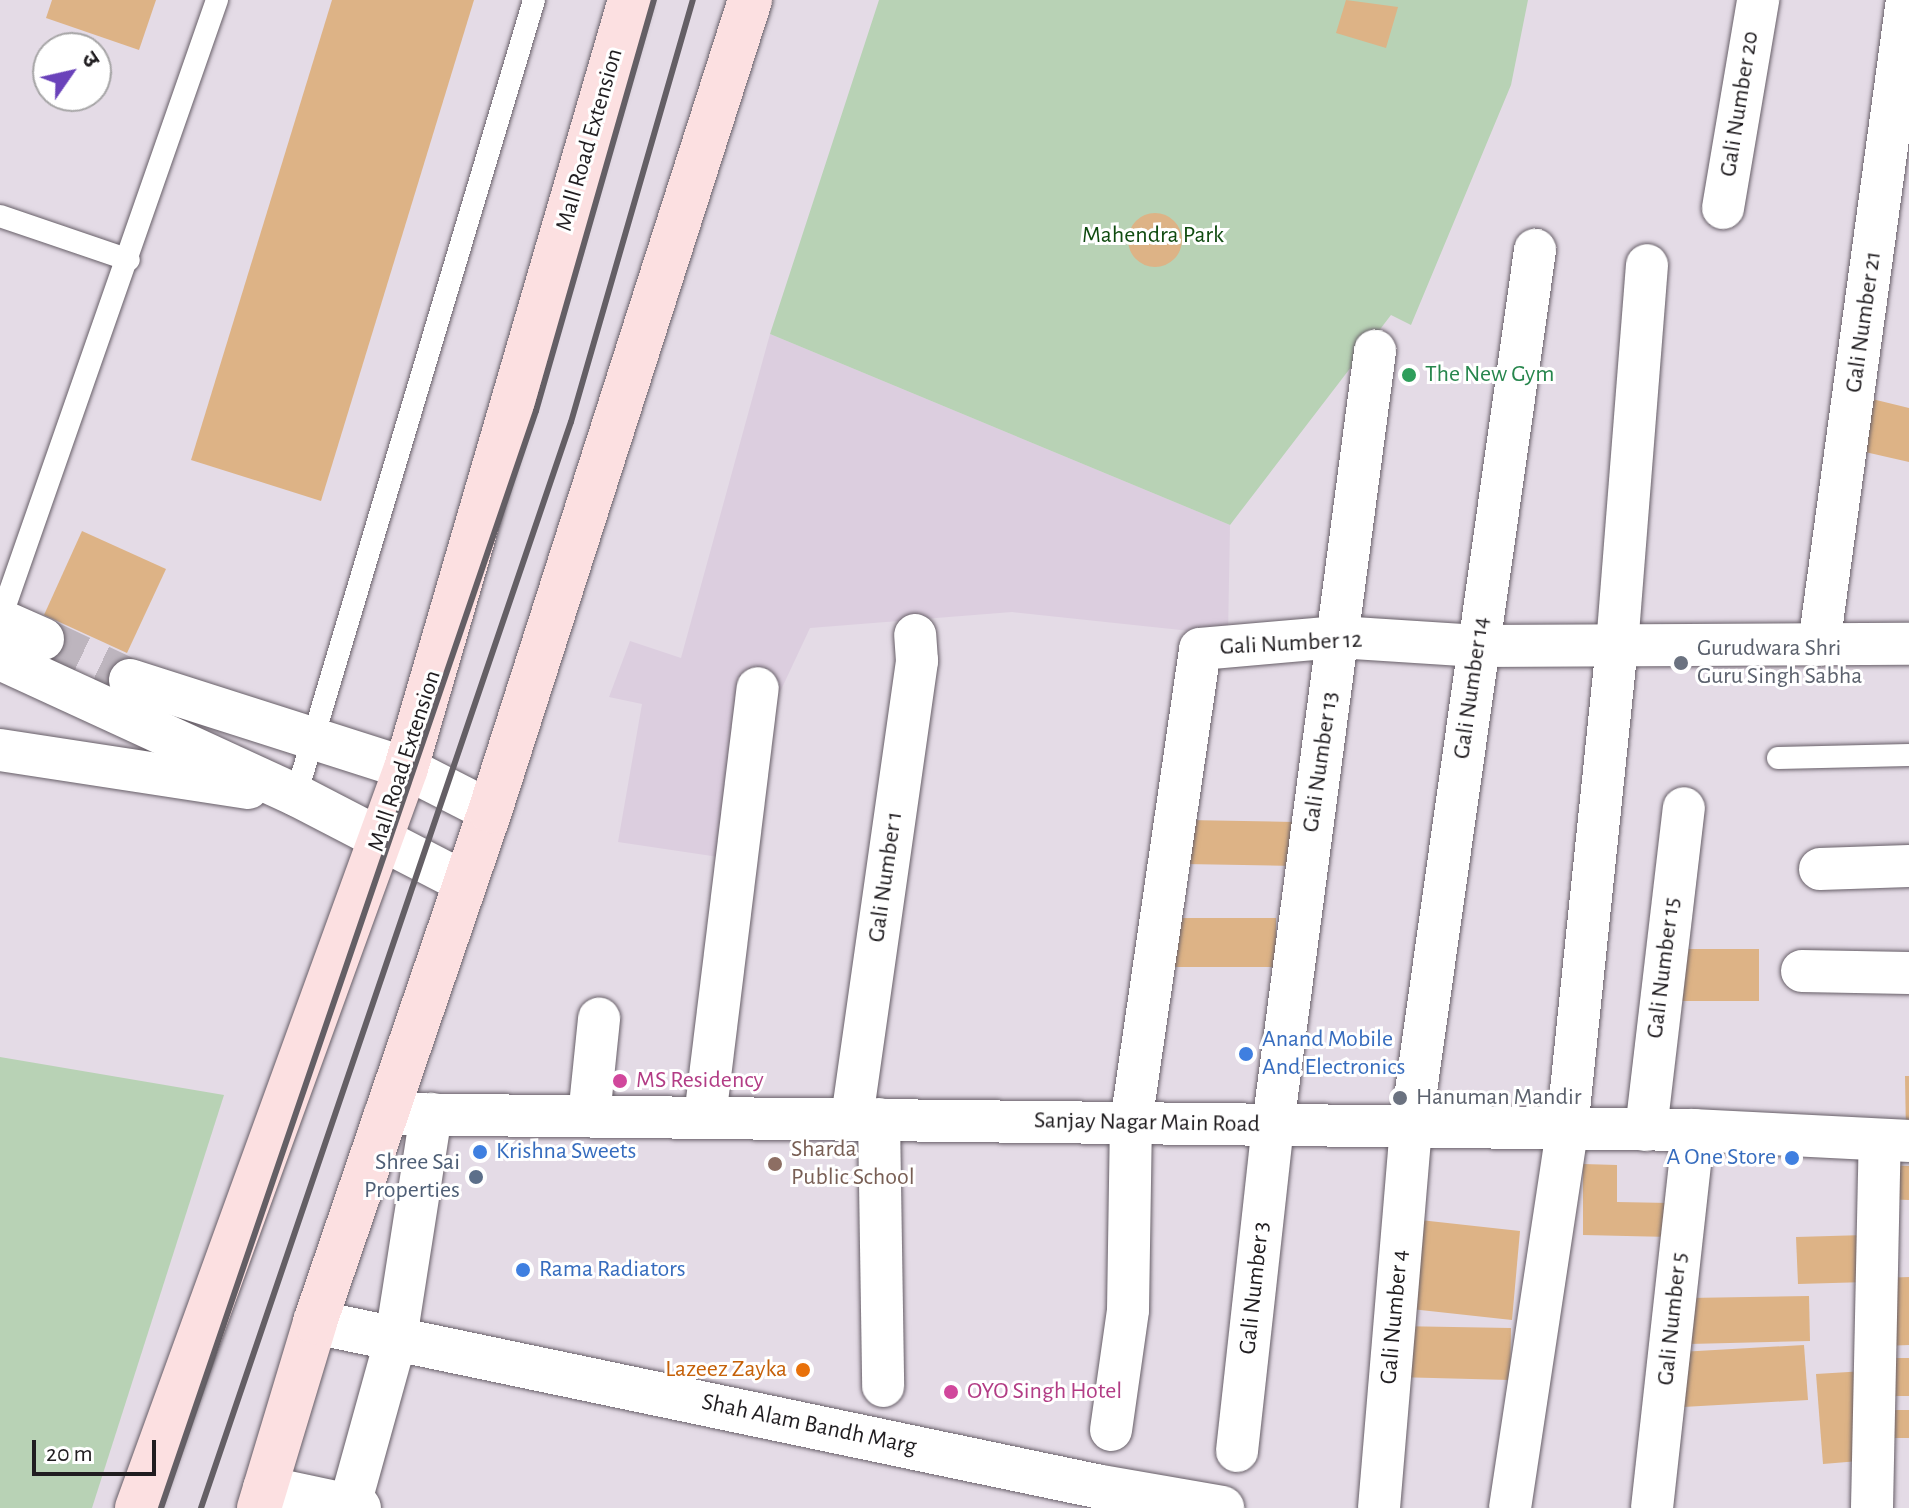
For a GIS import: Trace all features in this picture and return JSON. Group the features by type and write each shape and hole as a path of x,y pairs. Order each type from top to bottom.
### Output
{"main road":[{"name":"Mall Road Extension","path":"137,1508 406,768 630,0"},
{"path":"262,1498 315,1322 490,811 750,0"}],"street":[{"name":"Gali Number 20","path":"1723,208 1758,0"},
{"name":"Gali Number 21","path":"1819,645 1907,0"},
{"name":"Gali Number 14","path":"1411,1126 1535,250"},
{"path":"1510,1508 1567,1129 1617,646 1647,265"},
{"name":"Gali Number 13","path":"1273,1125 1375,351"},
{"path":"0,620 43,639"},
{"name":"Gali Number 1","path":"879,1411 865,1118 917,661 915,635"},
{"name":"Gali Number 12","path":"1131,1123 1200,649 1338,637 1478,646 1909,644"},
{"path":"0,659 296,795 466,883"},
{"path":"130,680 406,768 490,811"},
{"path":"705,1117 758,688"},
{"path":"0,750 296,795"},
{"name":"Gali Number 15","path":"1646,1130 1684,808"},
{"path":"1820,869 1909,866"},
{"path":"1802,971 1909,973"},
{"path":"589,1116 599,1019"},
{"name":"Sanjay Nagar Main Road","path":"385,1114 1694,1130 1895,1141"},
{"path":"262,1498 352,1507 396,1338 431,1114"},
{"path":"1111,1430 1128,1310 1131,1123"},
{"name":"Gali Number 3","path":"1237,1451 1273,1125"},
{"name":"Gali Number 4","path":"1379,1508 1411,1126"},
{"name":"Gali Number 5","path":"1652,1508 1694,1130"},
{"path":"1872,1508 1895,1141"},
{"name":"Shah Alam Bandh Marg","path":"315,1322 396,1338 879,1411 1222,1508"}],"lane":[{"path":"0,620 129,260 217,0"},
{"path":"296,795 534,0"},
{"path":"0,216 129,260"},
{"path":"1778,758 1909,755"}],"shaded area":[{"path":"770,334 1230,525 1228,635 1012,612 810,628 780,692 750,682 732,859 618,842 642,704 609,697 630,641 681,658"}],"green space":[{"name":"Mahendra Park","path":"879,0 1528,0 1511,85 1411,325 1391,315 1230,525 770,334"},
{"path":"0,1057 224,1095 92,1508 0,1508"}],"building":[{"path":"52,0 156,0 139,50 112,41 112,32 87,32 46,18"},
{"path":"332,0 474,0 321,501 191,460"},
{"path":"1346,0 1398,7 1386,48 1336,33"},
{"path":"1155,213 1174,221 1182,240 1174,259 1155,267 1136,259 1128,240 1136,221"},
{"path":"1864,397 1909,408 1909,462 1852,449"},
{"path":"82,531 166,569 127,653 44,615"},
{"path":"1186,820 1294,822 1293,866 1185,864"},
{"path":"1165,918 1276,918 1276,967 1166,967"},
{"path":"1675,949 1759,949 1759,1001 1674,1001"},
{"path":"1905,1076 1909,1076 1909,1134 1906,1134"},
{"path":"1583,1164 1617,1165 1617,1202 1670,1203 1670,1237 1583,1235"},
{"path":"1882,1165 1909,1166 1909,1200 1881,1199"},
{"path":"1411,1219 1520,1231 1512,1320 1402,1308"},
{"path":"1865,1235 1867,1282 1798,1284 1796,1237"},
{"path":"1909,1277 1909,1345 1883,1346 1881,1278"},
{"path":"1809,1296 1810,1341 1689,1344 1688,1298"},
{"path":"1395,1326 1511,1328 1510,1380 1395,1377"},
{"path":"1804,1345 1808,1400 1683,1407 1680,1352"},
{"path":"1877,1358 1909,1358 1909,1396 1877,1396"},
{"path":"1865,1371 1871,1460 1823,1464 1816,1374"},
{"path":"1882,1410 1909,1410 1909,1438 1882,1438"}],"tunnel":[{"path":"43,639 130,680"}],"railway":[{"path":"161,1508 536,411 654,0"},
{"path":"201,1508 571,422 693,0"}],"place":[{"name":"The New Gym","path":"1409,375"},
{"name":"Gurudwara Shri Guru Singh Sabha","path":"1681,663"},
{"name":"Anand Mobile And Electronics","path":"1246,1054"},
{"name":"MS Residency","path":"620,1081"},
{"name":"Hanuman Mandir","path":"1400,1098"},
{"name":"Krishna Sweets","path":"480,1152"},
{"name":"A One Store","path":"1792,1158"},
{"name":"Sharda Public School","path":"775,1164"},
{"name":"Shree Sai Properties","path":"476,1177"},
{"name":"Rama Radiators","path":"523,1270"},
{"name":"Lazeez Zayka","path":"803,1370"},
{"name":"OYO Singh Hotel","path":"951,1392"}]}
